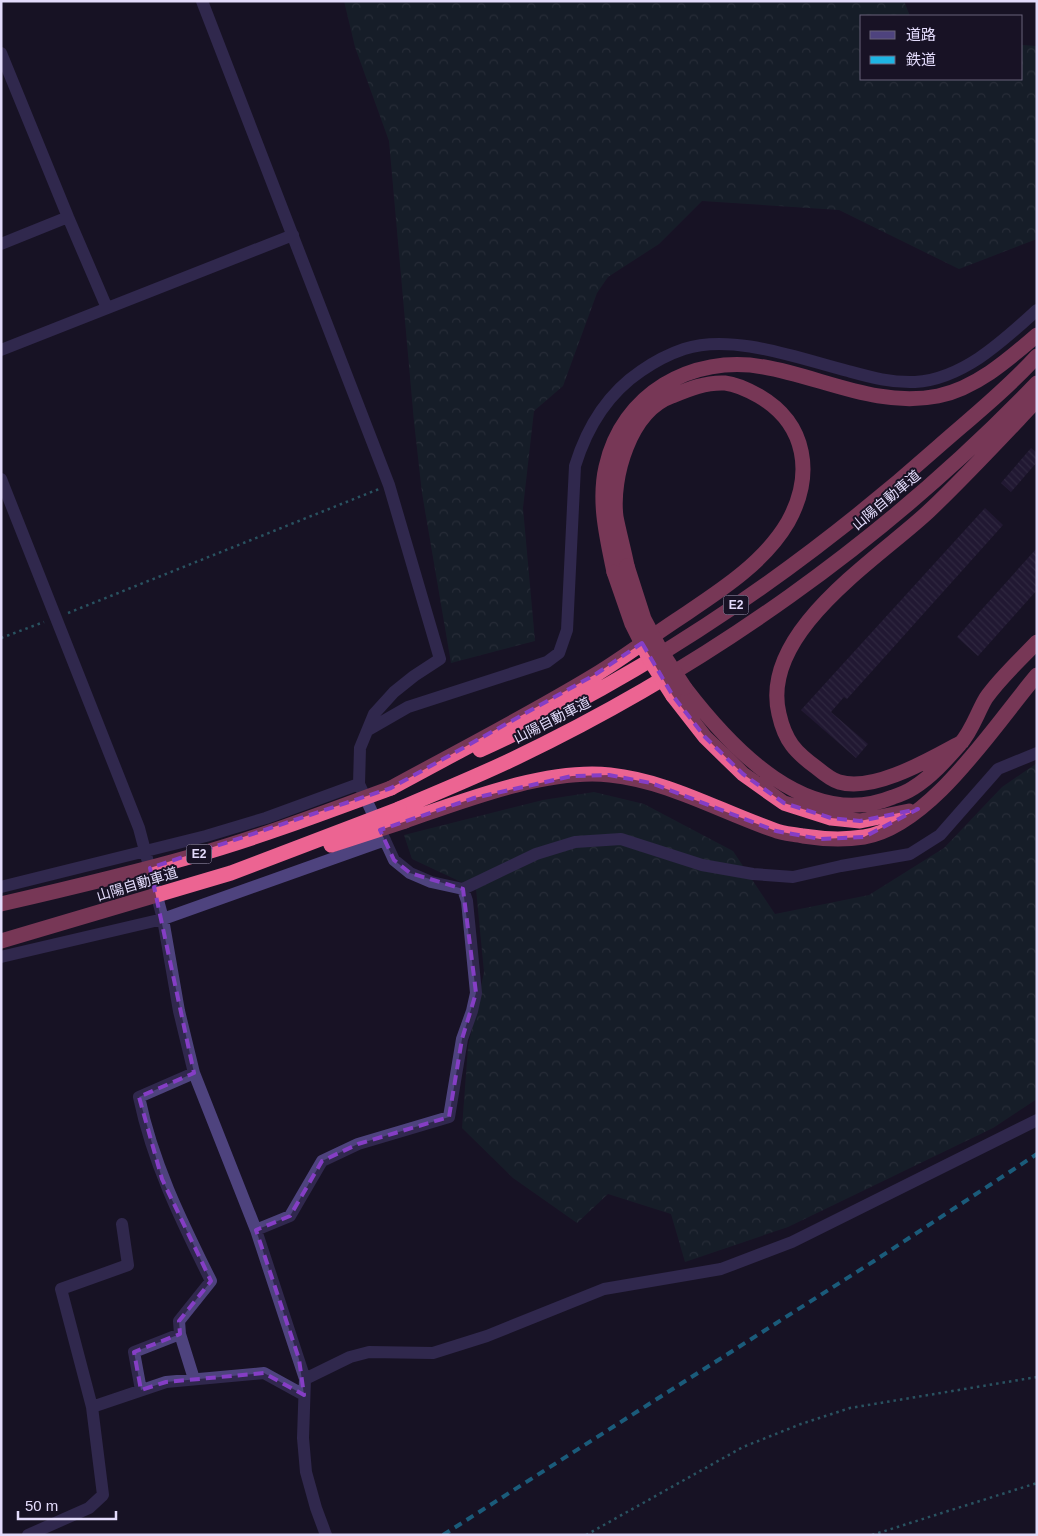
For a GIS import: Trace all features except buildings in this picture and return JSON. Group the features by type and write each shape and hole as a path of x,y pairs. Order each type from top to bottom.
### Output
{"highway":[{"path":"918,809 860,820 831,818 784,803 743,774 705,737 679,692 661,651 620,569 603,514 606,468 618,429 648,394 681,375 718,366 763,366 857,393 892,397 938,396 966,386 1007,361 1037,335"},
{"name":"山陽自動車道","path":"1,904 95,883 195,856 279,829 392,788 554,714 630,671 720,616 809,554 891,489 1037,356"},
{"path":"392,788 596,674 721,590 764,553 787,523 798,498 803,478 801,450 785,416 771,403 753,393 726,383 699,385 662,399 639,422 625,450 617,480 616,516 620,569"},
{"name":"山陽自動車道","path":"1,941 231,874 402,815 574,728 642,690 746,626 820,574 888,522 951,466 1037,383"},
{"path":"962,742 894,776 867,783 839,782 805,760 791,746 780,719 777,705 777,688 790,649 826,600 928,511 1037,400"},
{"path":"679,692 737,748 771,776 808,797 845,807 876,804 913,789 962,742 987,697 1037,642"},
{"path":"402,815 532,783 572,776 609,775 651,782 776,831 820,839 864,837 893,826 944,788 968,762 1037,675"}],"street":[{"path":"202,1 389,485 440,659 394,692 374,714 360,748 358,784 394,860 410,874 431,882 463,889 536,854 575,842 621,839 702,865 754,874 793,877 841,866 910,854 940,835 998,769 1037,753"},
{"path":"1,53 107,308"},
{"path":"1,244 68,218"},
{"path":"1,350 293,235"},
{"path":"368,730 408,707 547,662 560,653 567,630 576,466 582,442 600,409 630,378 657,361 685,348 732,344 763,349 884,381 916,382 970,364 994,349 1037,310"},
{"path":"1,478 139,828 162,919 179,1011 194,1073 256,1230 304,1379 306,1472 326,1535"},
{"path":"1,887 146,851 266,818 358,784"},
{"path":"1,957 162,919 385,840"},
{"path":"256,1230 290,1216 322,1161 358,1144 449,1117 462,1039 476,993 463,889"},
{"path":"194,1073 139,1097 162,1179 211,1282 179,1321 180,1334 194,1379"},
{"path":"304,1379 350,1358 369,1352 432,1353 487,1336 604,1289 721,1269 792,1242 1037,1120"},
{"path":"28,1535 89,1508 103,1495 92,1407 60,1289 128,1265 122,1224"},
{"path":"141,1390 134,1352 180,1334"},
{"path":"92,1407 166,1382 264,1373 304,1395"}],"path":[{"path":"1,638 389,485"},
{"path":"586,1535 743,1447 801,1424 850,1408 1037,1377"},
{"path":"872,1535 1037,1483"}],"highlighted area":[{"path":"642,643 673,696 705,737 743,774 784,803 831,818 860,821 918,809 864,837 820,839 776,831 651,783 609,775 572,776 474,798 380,830 394,860 410,873 463,889 476,993 462,1039 449,1117 358,1144 322,1161 290,1216 256,1230 299,1359 304,1395 264,1373 166,1382 141,1390 134,1352 180,1334 179,1321 211,1281 162,1179 139,1097 194,1073 150,868 391,788 596,674"}],"green space":[{"path":"344,1 904,1 910,15 860,15 860,80 1023,80 1023,45 1037,46 1037,239 959,269 839,210 702,201 659,244 608,277 597,293 563,386 534,411 523,508 535,641 451,663 422,493 389,141 355,47"},
{"path":"1037,763 1037,1099 993,1128 788,1227 685,1262 671,1214 608,1194 577,1223 513,1178 462,1128 468,1047 484,972 476,889 412,859 404,835 543,800 594,792 644,804 733,851 775,914 869,895 944,848 1002,787"}],"railway":[{"path":"443,1535 874,1261 1037,1154"}]}
